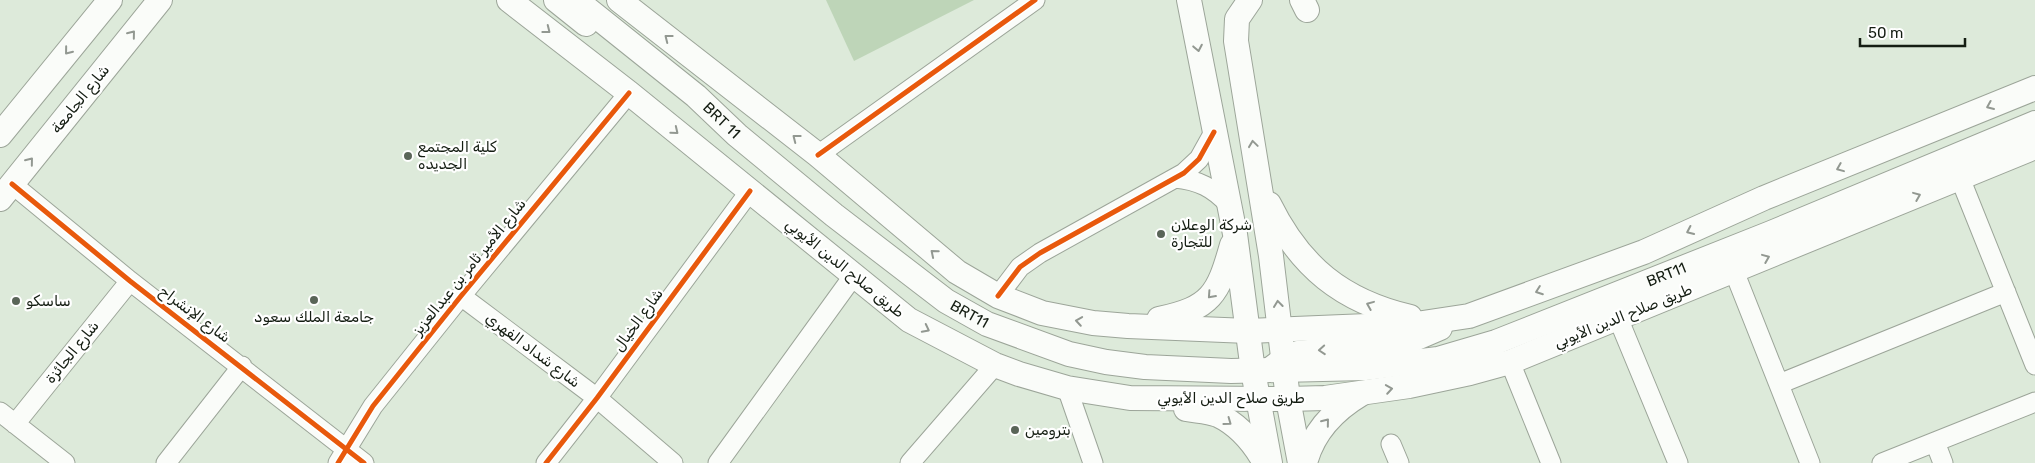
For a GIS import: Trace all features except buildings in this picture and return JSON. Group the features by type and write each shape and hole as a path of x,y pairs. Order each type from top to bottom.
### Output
{"main road":[{"name":"شارع الجامعة","path":"6,191 160,0"},
{"name":"طريق صلاح الدين الأيوبي","path":"509,0 628,93 909,320 995,364 1067,388 1130,398 1288,399 1362,394 1443,380 1510,362 2035,148"},
{"name":"BRT 11","path":"556,0 690,105 737,135"},
{"name":"BRT 11","path":"576,0 696,96 737,135"},
{"path":"619,0 818,155 957,272 998,296 1027,308 1064,319 1128,326 1248,331 1443,321 1486,310 1622,261 1764,198 2035,88"},
{"path":"1189,0 1235,234 1248,331 1273,367 1288,399 1300,463"},
{"path":"1250,0 1242,10 1235,30 1281,329 1273,367 1258,398 1270,463"},
{"path":"0,135 105,2"},
{"name":"BRT11","path":"737,135 913,277 946,301 987,324 1069,354 1106,362 1146,367 1365,368 1438,359 1496,342 1771,233 2035,123"},
{"path":"1259,182 1286,234 1311,267 1327,280 1350,295 1381,310 1443,321"},
{"path":"1128,326 1189,312 1205,302 1218,287 1224,276 1235,234"},
{"path":"1273,367 1307,351 1406,343 1430,334 1443,321"},
{"path":"1305,463 1312,444 1321,428 1333,414 1362,394"},
{"path":"1130,398 1218,416 1244,433 1254,443 1265,463"}],"street":[{"path":"818,155 1035,0"},
{"name":"شارع الأمير ثامر بن عبدالعزيز","path":"343,456 373,406 628,93"},
{"path":"998,296 1020,267 1040,253 1175,178 1199,159 1214,132"},
{"path":"1175,178 1186,179 1205,186 1214,191 1229,206"},
{"path":"1960,178 2035,365"},
{"name":"شارع الإنشراح","path":"6,191 130,281 242,366 343,456 364,463"},
{"name":"شارع الخيال","path":"546,463 597,398 750,191"},
{"path":"1734,271 1810,463"},
{"path":"718,463 854,275"},
{"name":"شارع الجائزة","path":"7,418 130,281"},
{"path":"1779,384 2006,292"},
{"name":"شارع شداد الفهري","path":"461,296 597,398 673,463"},
{"path":"1618,318 1678,463"},
{"path":"1510,362 1551,463"},
{"path":"910,463 995,364"},
{"path":"166,463 242,366"},
{"path":"1067,388 1093,463"},
{"path":"1882,463 2035,402"},
{"path":"7,418 65,463"},
{"path":"1935,442 1943,463"},
{"path":"1392,444 1399,463"}],"green space":[{"path":"826,0 974,0 854,61"}],"cycle path":[{"path":"818,155 1035,0"},
{"path":"338,463 373,406 461,296 629,93"},
{"path":"998,296 1020,267 1040,253 1184,173 1199,159 1214,132"},
{"path":"12,184 130,281 364,463"},
{"path":"546,463 597,398 750,191"}],"place":[{"name":"كلية المجتمع الجديده","path":"408,156"},
{"name":"شركة الوعلان للتجارة","path":"1161,234"},
{"name":"جامعة الملك سعود","path":"314,300"},
{"name":"ساسكو","path":"16,301"},
{"name":"بترومين","path":"1015,430"}]}
